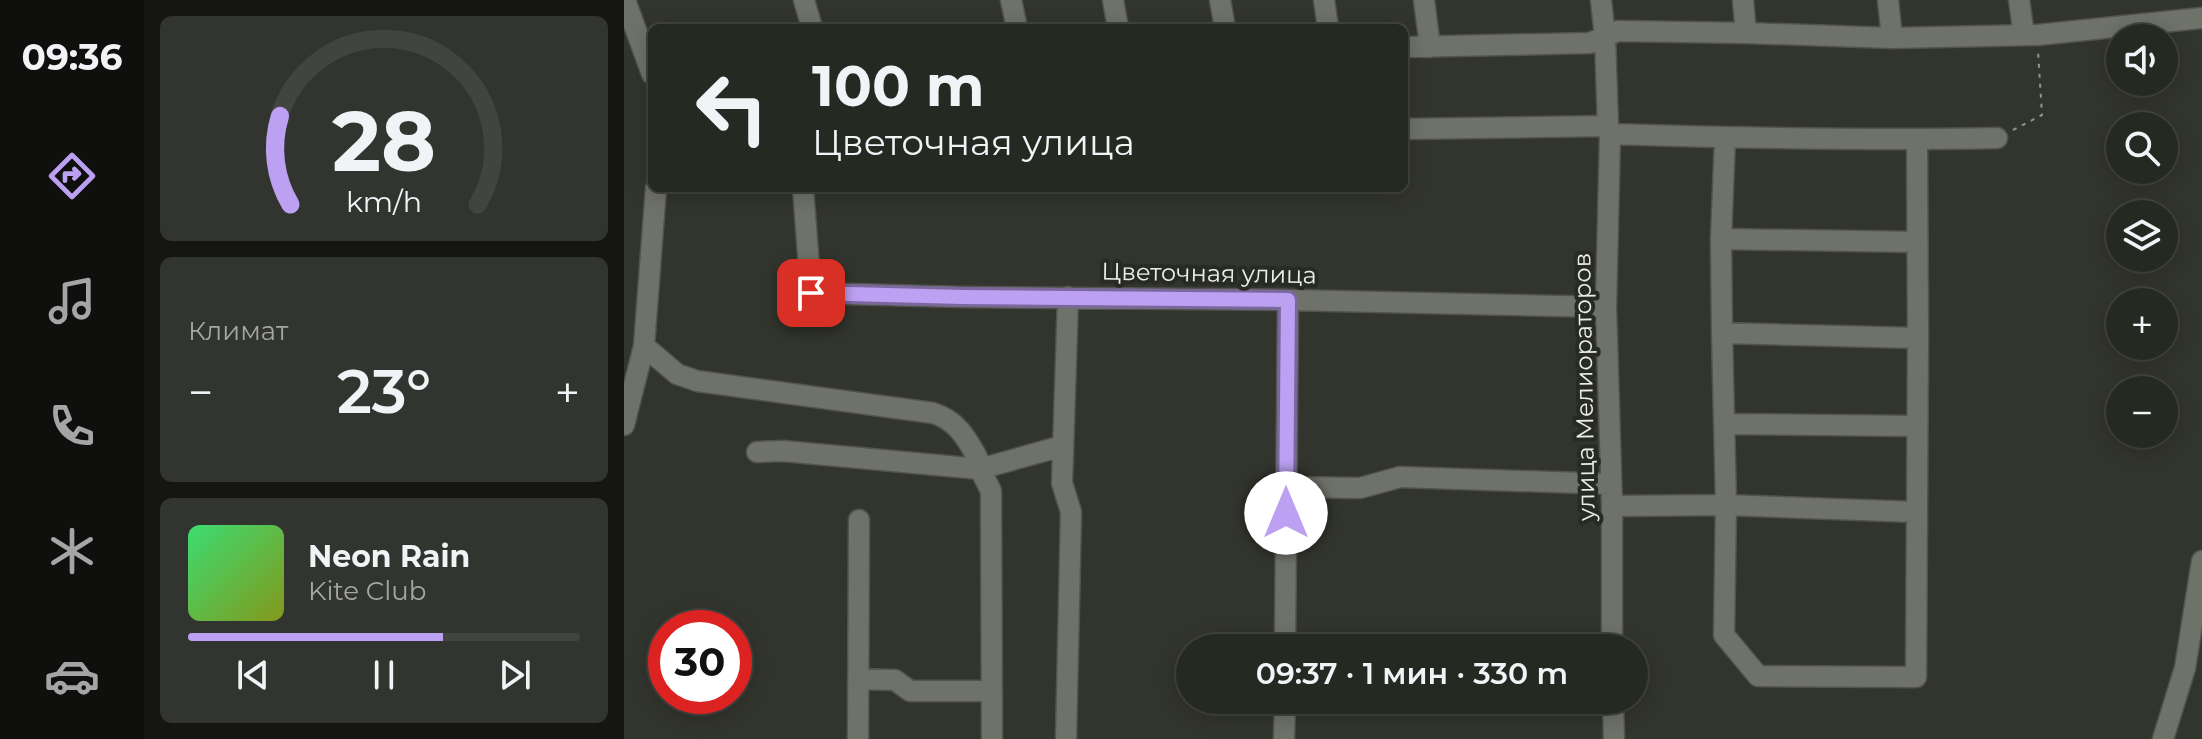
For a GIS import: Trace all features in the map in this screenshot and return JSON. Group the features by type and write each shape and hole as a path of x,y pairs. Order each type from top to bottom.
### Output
{"street":[{"path":"625,0 648,63"},
{"path":"804,0 811,24"},
{"path":"1011,0 1016,24"},
{"path":"1113,0 1117,24"},
{"path":"1220,0 1224,24"},
{"path":"1324,0 1327,24"},
{"path":"1424,0 1430,47"},
{"name":"улица Мелиораторов","path":"1601,0 1609,130 1606,307 1612,634"},
{"path":"1743,0 1746,33"},
{"path":"1888,0 1892,38"},
{"path":"2019,0 2030,35"},
{"path":"1408,47 1590,43 1618,31 1892,38 2030,35 2198,12"},
{"path":"1408,129 1609,130 1725,138 1997,138"},
{"path":"1725,138 1721,239 1726,505 1724,635 1758,676 1916,677 1917,140"},
{"path":"624,425 644,346 656,192"},
{"name":"Цветочная улица","path":"803,192 811,293 1606,307"},
{"path":"1721,239 1917,242"},
{"path":"1066,739 1071,512 1062,483 1062,446 1068,297"},
{"path":"1285,634 1288,300"},
{"path":"1722,333 1918,338"},
{"path":"644,346 677,374 697,381 933,413 946,417 964,433 991,491 992,739"},
{"path":"1724,424 1917,426"},
{"path":"757,452 979,463 1062,446"},
{"path":"1286,487 1360,488 1400,477 1611,484"},
{"path":"1612,506 1726,505 1917,512"},
{"path":"858,739 859,520"},
{"path":"2163,739 2185,668 2202,561"},
{"path":"859,679 895,680 910,691 992,691"},
{"path":"1284,739 1285,714"},
{"path":"1613,714 1614,739"}],"path":[{"path":"1997,138 2042,115 2030,35"}],"route":[{"path":"811,293 1288,300 1286,513"}]}
